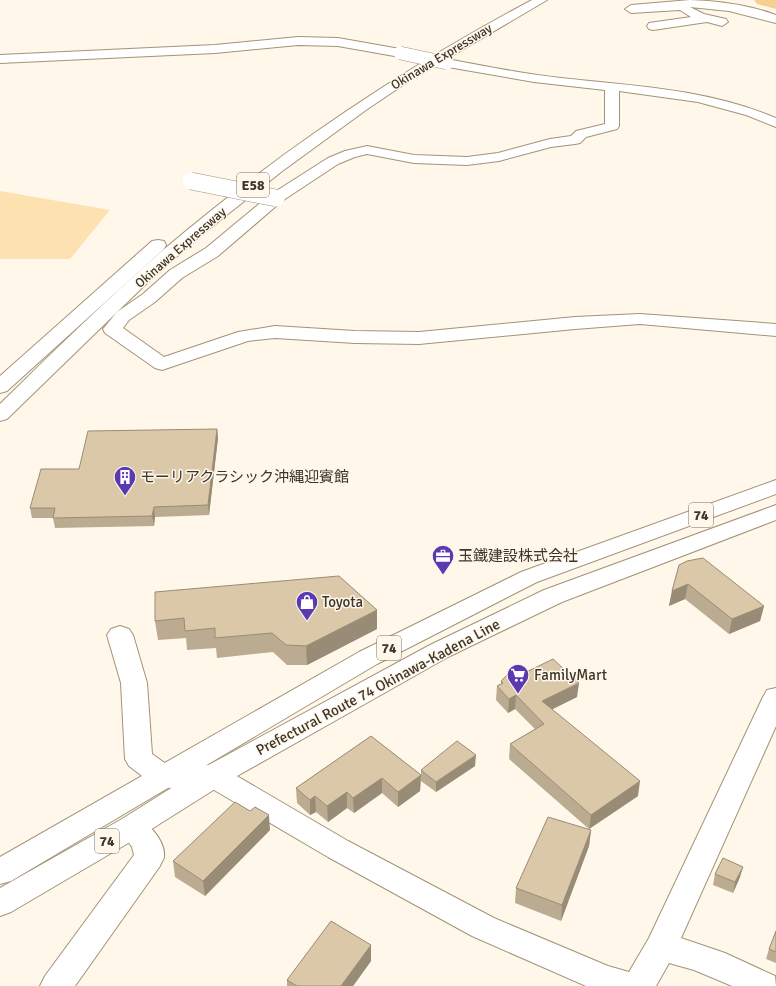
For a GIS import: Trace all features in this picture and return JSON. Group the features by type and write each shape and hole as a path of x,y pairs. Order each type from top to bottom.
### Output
{"main road":[{"name":"Okinawa Expressway","path":"0,387 106,290 175,230 297,135 378,81 462,32 522,0"},
{"name":"Okinawa Expressway","path":"0,415 128,292 192,234 314,138 392,85 475,35 541,0"},
{"path":"631,10 682,6 690,3 755,12 776,18"},
{"path":"682,6 708,19 722,22"},
{"path":"653,26 708,19"},
{"path":"1,60 149,51 215,49 298,41 338,42 535,79 648,89 711,100 757,114 776,123"},
{"path":"612,87 612,126 581,134 575,140 550,142 499,157 467,161 414,159 368,150 360,150 333,161 276,198 212,252 176,274 149,298 123,316 112,329 162,364 245,336 275,332 355,337 419,338 574,323 640,319 754,327 776,330"},
{"path":"191,181 276,198"},
{"name":"Prefectural Route 74 Okinawa-Kadena Line","path":"0,872 368,658 450,616 522,581 776,487"},
{"name":"Prefectural Route 74 Okinawa-Kadena Line","path":"0,903 132,828 213,776 439,651 553,596 673,549 776,512"},
{"path":"120,635 134,682 139,759 164,776 213,776 338,848 483,927 602,978 627,986"},
{"path":"639,986 661,947 776,697"},
{"path":"56,986 149,857 146,843 132,828"},
{"path":"661,947 681,951 714,962 764,986"}],"shaded area":[{"path":"0,191 110,210 70,259 0,259"}],"building":[{"name":"モーリアクラシック沖縄迎賓館","path":"217,429 208,505 154,507 152,516 53,518 55,508 30,508 41,469 79,469 88,431"},
{"path":"703,558 764,606 732,619 688,584 672,591 679,565 687,561"},
{"path":"339,576 377,610 306,646 286,645 272,633 215,638 215,628 185,631 184,618 155,621 155,592"},
{"path":"553,659 579,683 542,701 640,781 591,815 510,744 544,724 516,695 509,699 497,686 503,683 501,681 509,673 514,678"},
{"path":"371,736 421,775 398,792 382,778 353,798 347,792 327,806 315,796 310,800 296,788"},
{"path":"457,741 476,755 436,782 421,770"},
{"path":"235,802 250,811 255,807 269,815 203,881 173,861"},
{"path":"548,817 591,830 562,905 516,888"},
{"path":"723,858 743,867 735,882 715,874"},
{"path":"331,921 371,945 341,986 297,986 287,980"},
{"path":"776,931 776,952 769,949"}],"waterway":[{"path":"763,0 776,4"}],"place":[{"name":"モーリアクラシック沖縄迎賓館","path":"125,496"},
{"name":"玉鐵建設株式会社","path":"443,576"},
{"name":"Toyota","path":"307,622"},
{"name":"FamilyMart","path":"518,694"}]}
